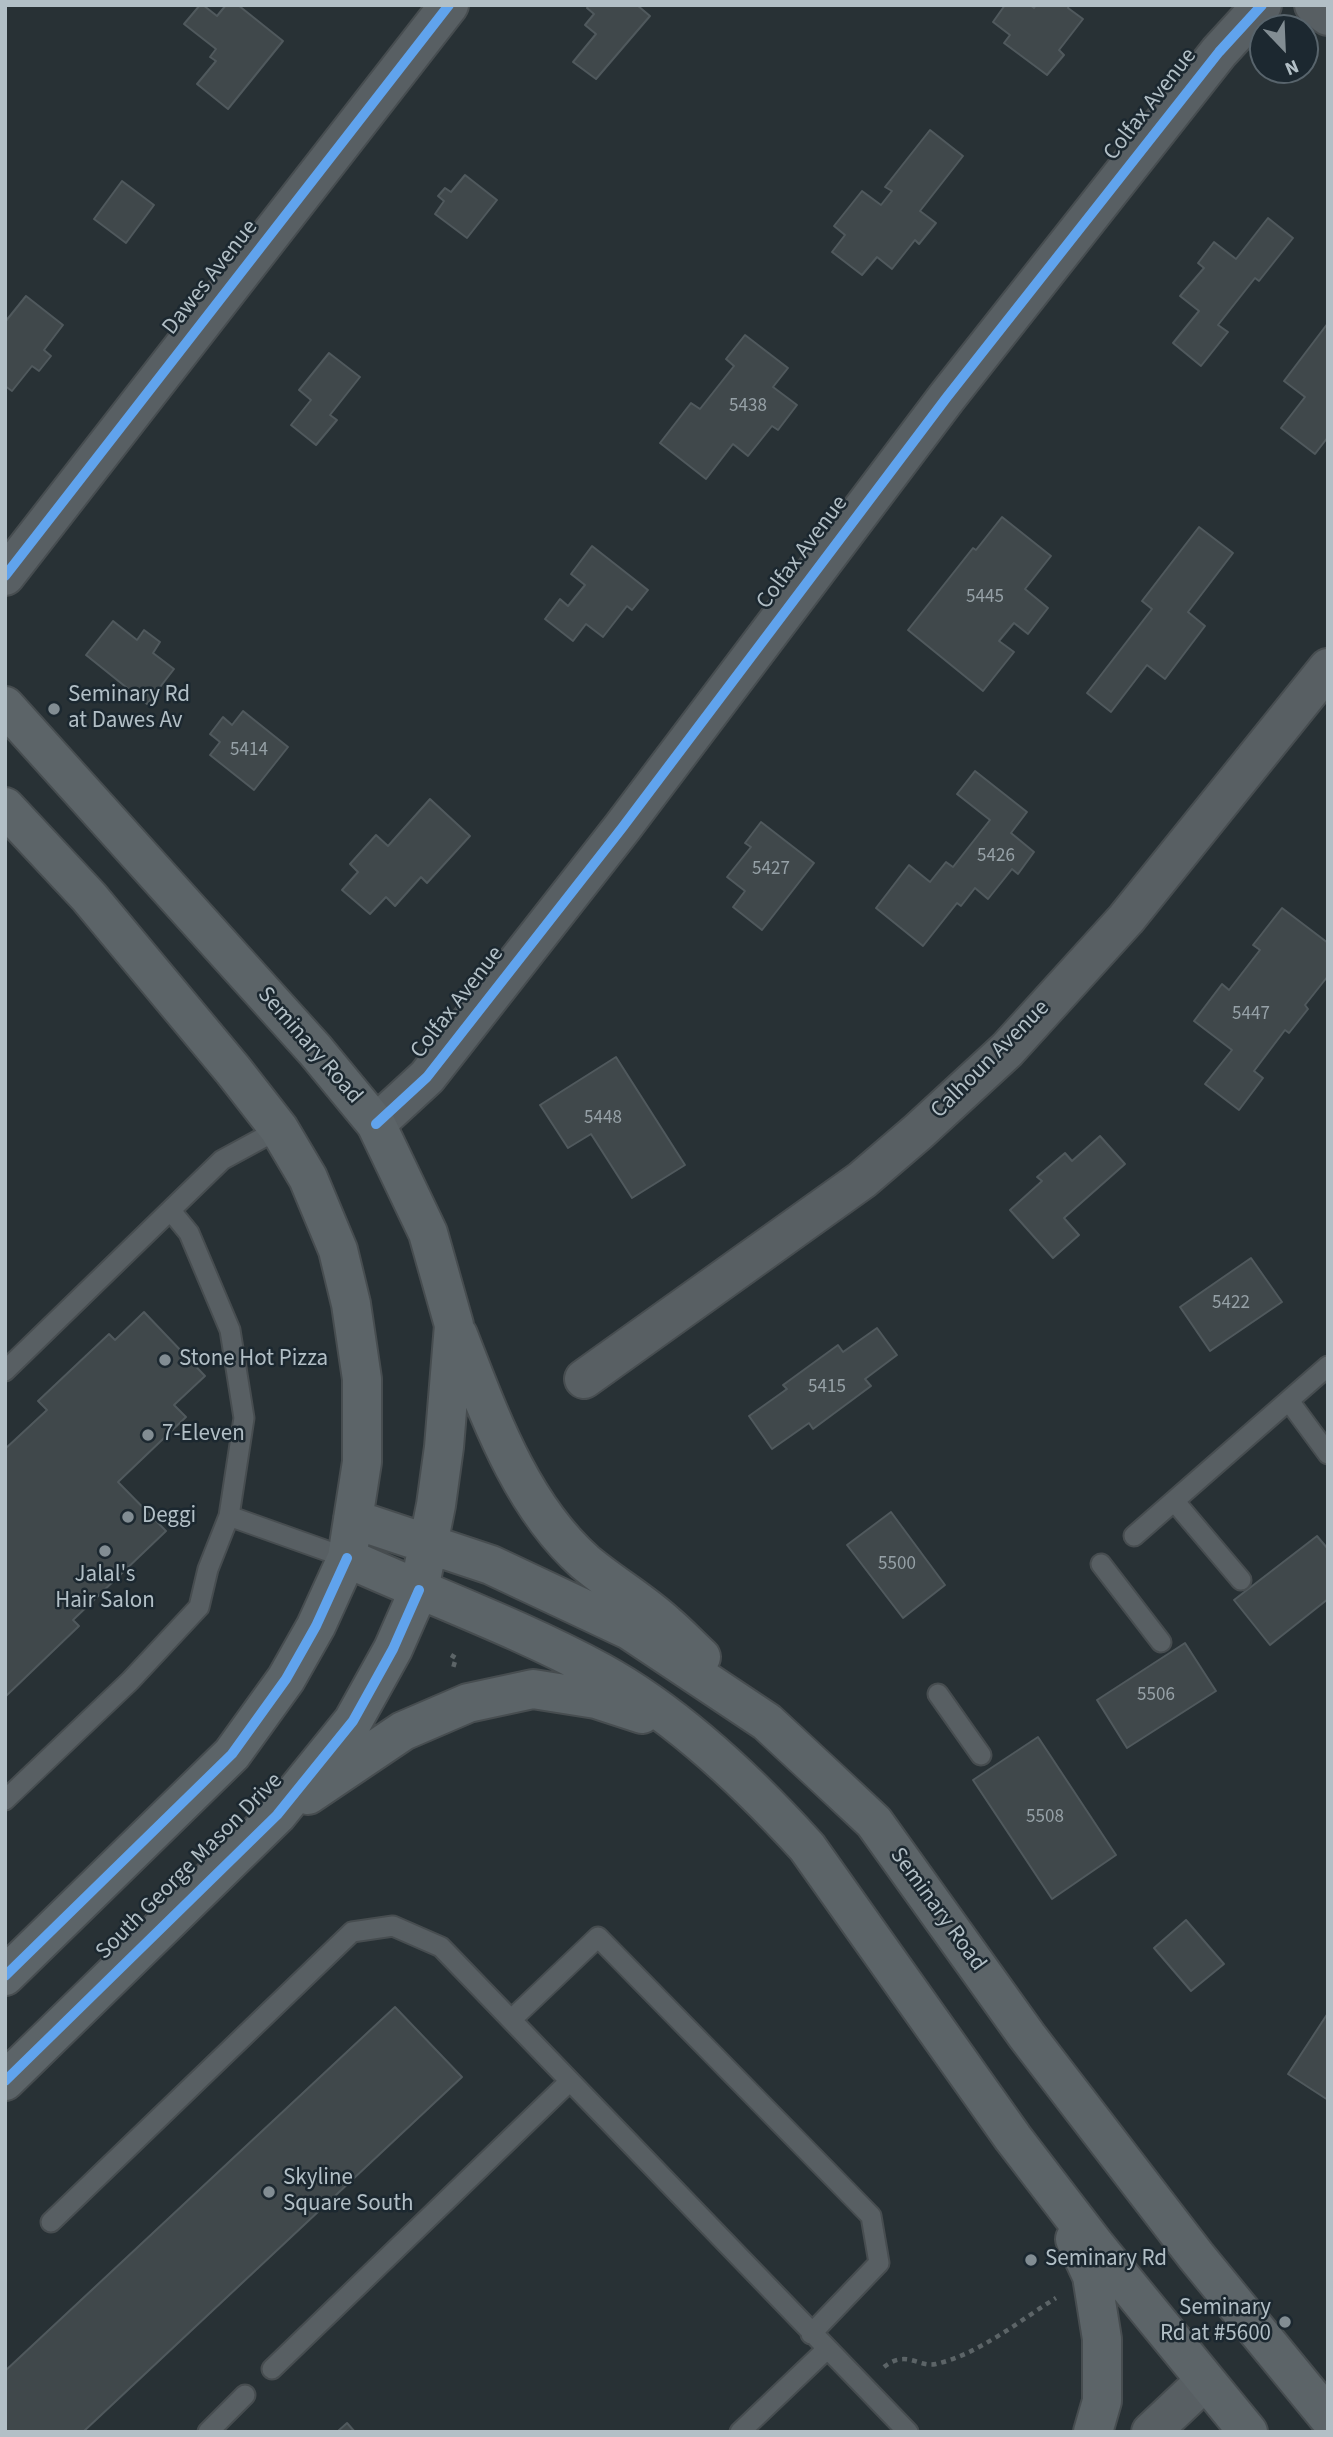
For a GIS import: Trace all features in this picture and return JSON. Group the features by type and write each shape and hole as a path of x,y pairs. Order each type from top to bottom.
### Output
{"main road":[{"name":"Seminary Road","path":"5,706 315,1050 376,1124 428,1233 454,1325 444,1447 419,1590"},
{"path":"5,807 62,865 136,951 279,1129 308,1178 338,1250 351,1304 362,1379 362,1462 347,1558 316,1626 286,1679 232,1754 5,1976"},
{"path":"454,1325 492,1420 527,1490 562,1538 585,1562 666,1623 767,1723"},
{"name":"Seminary Road","path":"353,1519 491,1565 629,1630 767,1723 874,1822 1027,2036 1196,2256 1328,2417"},
{"path":"347,1558 516,1632 601,1673 683,1727 772,1808 807,1847 1054,2192 1248,2432"},
{"name":"South George Mason Drive","path":"5,2081 277,1815 353,1720 393,1649 419,1590"},
{"path":"277,1815 403,1731 468,1703 533,1689 596,1699 683,1727"},
{"path":"1054,2192 1092,2276 1102,2339 1102,2401 1093,2432"}],"street":[{"name":"Dawes Avenue","path":"5,576 449,5"},
{"name":"Colfax Avenue","path":"376,1124 427,1077 622,828 947,397 1219,52 1262,5"},
{"path":"1314,5 1328,16"},
{"name":"Calhoun Avenue","path":"584,1379 862,1180 1007,1050 1126,919 1328,668"},
{"path":"1151,2432 1205,2381"}],"lane":[{"path":"5,1371 222,1160 279,1129"},
{"path":"5,1800 130,1681 199,1607 208,1569 229,1516 244,1418 230,1330 189,1233 170,1211"},
{"path":"1134,1536 1328,1366"},
{"path":"1289,1401 1328,1454"},
{"path":"1175,1502 1241,1580"},
{"path":"229,1516 347,1558"},
{"path":"1101,1564 1161,1642"},
{"path":"938,1694 981,1755"},
{"path":"51,2222 352,1932 393,1926 441,1947 908,2432"},
{"path":"512,2019 598,1937 871,2216 879,2263 811,2334"},
{"path":"272,2369 570,2081"},
{"path":"740,2432 827,2349"},
{"path":"208,2432 245,2395"}],"path":[{"path":"862,2386 891,2362 912,2359 933,2365 993,2341 1056,2298"}],"building":[{"path":"200,5 217,16 226,5 238,5 283,41 228,109 197,84 216,61 210,57 216,49 184,24"},
{"path":"589,5 637,5 650,16 596,79 573,62 596,34 585,25 594,14 587,8"},
{"path":"1005,5 1030,5 1034,8 1036,5 1069,5 1068,8 1083,19 1059,50 1064,55 1047,75 1004,43 1010,35 993,22"},
{"path":"930,130 963,156 920,211 936,223 919,244 915,240 892,269 877,257 862,275 832,252 845,235 834,226 862,191 881,205 892,191 885,187"},
{"path":"465,175 497,200 467,238 435,214 444,201 438,196 445,188 451,192"},
{"path":"122,181 154,205 126,243 94,219"},
{"path":"1268,218 1293,238 1259,281 1255,278 1218,325 1228,332 1201,366 1173,343 1199,311 1180,296 1204,268 1198,263 1214,242 1236,259"},
{"path":"26,296 63,325 44,350 51,356 39,371 32,366 12,391 5,386 5,322"},
{"path":"1328,323 1328,437 1315,454 1281,428 1305,397 1284,381"},
{"path":"745,335 788,368 773,387 797,405 778,430 772,426 748,456 733,444 706,479 660,443 691,403 700,409 734,366 726,359"},
{"path":"329,353 360,377 330,415 337,420 316,445 291,425 311,400 299,390"},
{"path":"1002,517 1051,556 1025,589 1048,608 1028,634 1014,623 999,641 1014,652 983,691 908,630 973,548 976,550"},
{"path":"1199,527 1233,553 1188,612 1205,626 1165,679 1147,665 1111,712 1087,693 1152,609 1142,601"},
{"path":"592,546 648,590 632,610 627,606 603,637 586,624 573,641 545,619 560,599 568,606 585,585 571,574"},
{"path":"113,621 137,640 144,630 160,642 153,653 174,669 147,704 86,655"},
{"path":"243,711 288,747 254,790 210,755 220,742 210,734 223,717 232,725"},
{"path":"975,771 1027,812 1011,833 1034,852 1018,874 1012,869 988,899 975,888 961,906 957,903 923,946 876,908 909,865 930,882 946,862 953,867 990,820 957,794"},
{"path":"430,799 470,836 427,883 421,877 395,906 386,897 370,914 342,890 358,872 350,864 376,835 388,846"},
{"path":"761,822 814,863 762,930 733,907 745,891 727,877 751,847 745,843"},
{"path":"1282,908 1328,943 1328,976 1305,1005 1308,1009 1289,1033 1285,1030 1254,1071 1263,1078 1239,1110 1205,1084 1232,1050 1194,1021 1222,984 1229,990 1260,950 1253,945"},
{"path":"616,1057 685,1165 632,1198 591,1134 568,1148 540,1105"},
{"path":"1100,1136 1125,1164 1064,1218 1079,1235 1053,1258 1010,1210 1042,1181 1037,1177 1065,1153 1072,1161"},
{"path":"1251,1258 1282,1302 1210,1351 1180,1307"},
{"path":"144,1312 205,1376 174,1405 186,1417 118,1482 166,1531 73,1620 79,1626 5,1697 5,1449 47,1410 38,1401 109,1334 115,1340"},
{"path":"877,1328 897,1355 865,1379 871,1386 813,1429 809,1423 772,1449 749,1416 787,1389 783,1385 838,1345 843,1352"},
{"path":"891,1512 945,1585 903,1618 847,1545"},
{"path":"1317,1536 1328,1549 1328,1599 1270,1645 1234,1600"},
{"path":"1185,1643 1216,1691 1127,1748 1097,1700"},
{"path":"1038,1737 1116,1855 1052,1899 973,1780"},
{"path":"1186,1920 1224,1964 1191,1991 1154,1948"},
{"name":"Skyline Square South","path":"395,2007 462,2077 83,2432 5,2432 5,2371"},
{"path":"1328,2013 1328,2100 1288,2074"},
{"path":"347,2423 355,2432 337,2432"}],"cycle path":[{"path":"5,576 449,5"},
{"path":"376,1124 427,1077 622,828 947,397 1219,52 1262,5"},
{"path":"5,1976 232,1754 286,1679 316,1626 347,1558"},
{"path":"5,2081 277,1815 353,1721 393,1649 419,1590"}],"place":[{"name":"Seminary Rd at Dawes Av","path":"54,709"},
{"name":"Stone Hot Pizza","path":"165,1360"},
{"name":"7-Eleven","path":"148,1435"},
{"name":"Deggi","path":"128,1517"},
{"name":"Jalal's Hair Salon","path":"105,1551"},
{"name":"Skyline Square South","path":"269,2192"},
{"name":"Seminary Rd","path":"1031,2260"},
{"name":"Seminary Rd at #5600","path":"1285,2322"}]}
